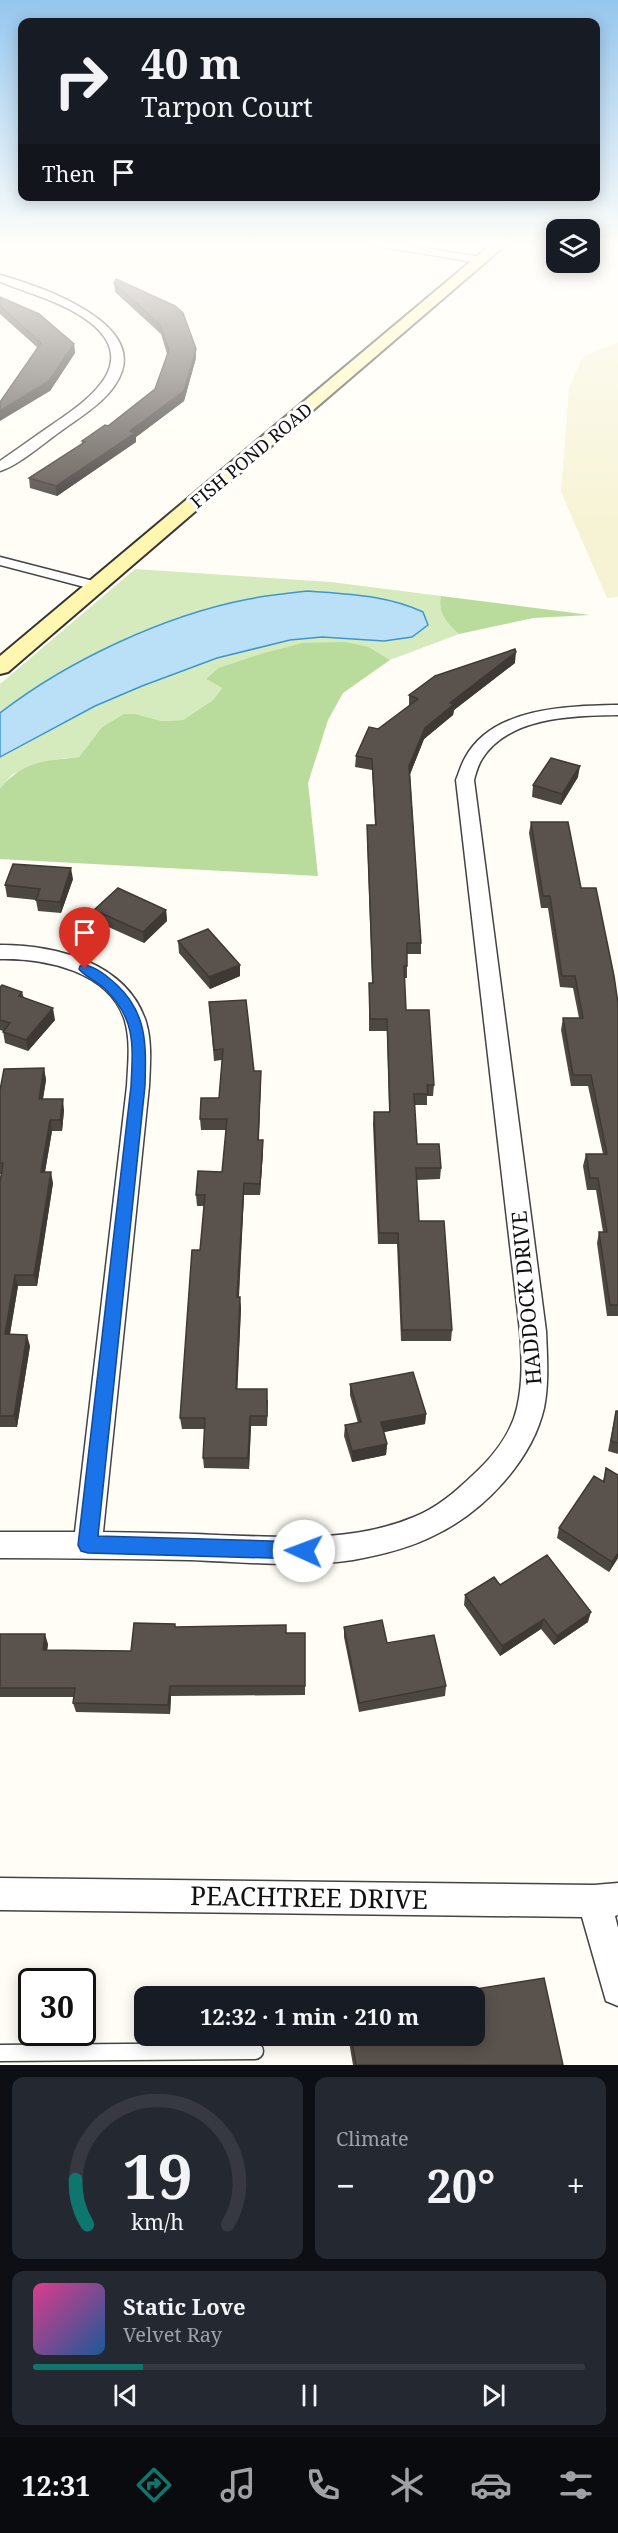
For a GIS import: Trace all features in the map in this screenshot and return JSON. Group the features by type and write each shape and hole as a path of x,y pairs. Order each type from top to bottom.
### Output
{"street":[{"path":"0,468 96,400 111,382 118,358 111,338"},
{"name":"FISH POND ROAD","path":"0,667 388,338"},
{"path":"0,561 96,586"},
{"name":"HADDOCK DRIVE","path":"0,1545 304,1551 376,1544 426,1527 463,1504 510,1452 531,1412 536,1371 465,780 478,753 490,741 521,723 560,712 618,710"},
{"path":"0,952 35,954 61,960 100,976 126,1001 137,1032 138,1086 88,1545"},
{"name":"PEACHTREE DRIVE","path":"0,1894 606,1900"},
{"path":"606,1900 618,1989"}],"lane":[{"path":"0,2053 255,2051"}],"shaded area":[{"path":"618,342 618,597 607,598 561,492 569,388 583,357"}],"green space":[{"path":"135,569 331,582 441,596 440,607 444,617 459,634 390,660 369,647 260,654 218,668 206,679 222,688 213,700 183,720 162,721 136,714 101,728 79,757 58,759 13,774 0,788 0,684"},
{"path":"441,596 590,615 533,618 459,634 444,617 440,607"},
{"path":"345,642 369,647 390,660 343,693 328,720 308,783 318,876 0,859 0,788 18,772 45,761 79,757 101,728 124,714 136,714 162,721 183,720 213,700 222,688 206,679 218,668 303,643"}],"water":[{"path":"308,591 367,596 395,602 423,612 428,625 412,637 384,641 322,637 290,640 217,658 95,706 0,757 0,713 26,694 86,658 151,628 217,606 271,595"}],"building":[{"path":"36,338 67,338 74,344 49,381 0,411 0,402 41,343"},
{"path":"165,338 192,338 196,349 184,391 130,431 135,433 56,486 29,478 85,442 82,441 105,425 108,426 155,389 169,350"},
{"path":"515,649 516,652 450,703 454,704 425,728 409,766 421,943 407,943 407,966 404,966 406,1010 429,1010 434,1085 427,1085 428,1094 414,1094 417,1144 439,1144 441,1168 416,1168 419,1221 444,1221 452,1330 402,1330 398,1233 379,1233 374,1112 390,1112 387,1019 370,1019 369,983 373,983 367,825 376,825 372,759 356,756 369,727 378,729 418,699 409,695 435,676"},
{"path":"551,758 580,766 562,794 533,785"},
{"path":"531,822 568,822 581,888 596,888 614,976 618,1003 618,1305 610,1305 599,1232 607,1232 598,1178 590,1178 586,1154 607,1154 591,1075 573,1075 563,1018 583,1018 575,976 562,976 550,896 543,896"},
{"path":"13,864 71,868 60,902 36,900 40,889 5,885"},
{"path":"118,888 166,910 143,932 94,910"},
{"path":"208,929 240,965 209,977 178,941"},
{"path":"2,985 22,992 19,996 53,1008 26,1040 3,1032 10,1023 0,1020 0,987"},
{"path":"246,1000 254,1071 261,1071 258,1140 263,1140 260,1184 244,1183 237,1297 240,1297 236,1389 267,1389 267,1416 250,1416 248,1458 203,1458 205,1418 180,1418 192,1250 200,1250 205,1195 196,1195 198,1171 222,1172 227,1119 200,1119 201,1098 219,1098 223,1049 214,1050 209,1002"},
{"path":"44,1068 39,1099 63,1099 60,1120 50,1120 41,1172 51,1172 34,1275 15,1275 5,1334 27,1335 14,1416 0,1416 0,1182 3,1163 0,1163 0,1090 4,1069"},
{"path":"413,1372 426,1414 381,1422 387,1444 352,1451 345,1425 361,1422 350,1384"},
{"path":"616,1411 618,1411 618,1443 611,1441"},
{"path":"606,1468 618,1475 618,1553 612,1562 559,1528 594,1476 604,1482"},
{"path":"547,1555 591,1612 557,1636 544,1619 502,1646 465,1595 494,1577 500,1585"},
{"path":"382,1620 387,1643 434,1635 446,1686 359,1703 344,1627"},
{"path":"134,1623 175,1624 175,1627 286,1625 286,1633 305,1633 305,1686 170,1686 168,1705 73,1703 75,1688 0,1688 0,1634 45,1634 43,1650 131,1651"},
{"path":"544,1978 563,2065 356,2065 353,2046 485,2046 485,1988"}],"route":[{"path":"85,969 100,976 126,1001 137,1032 139,1049 138,1086 88,1545 304,1551"}]}
